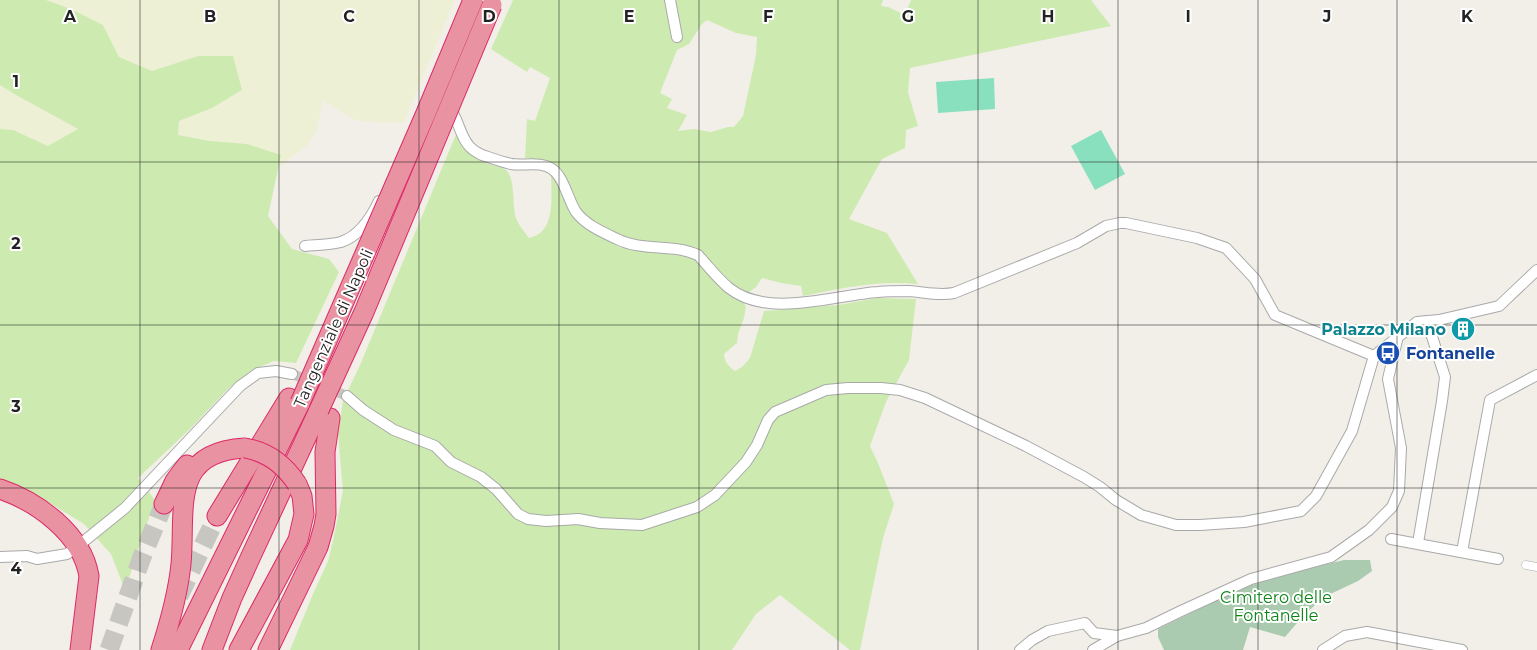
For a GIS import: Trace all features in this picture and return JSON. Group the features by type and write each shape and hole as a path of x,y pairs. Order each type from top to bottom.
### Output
{"highway":[{"name":"Tangenziale di Napoli","path":"178,650 295,401 341,312 473,0"},
{"name":"Tangenziale di Napoli","path":"212,650 250,556 324,414 364,312 494,3"},
{"path":"217,516 273,422 295,401"},
{"path":"268,650 316,552 321,536 326,514 324,414"},
{"path":"164,504 175,481 199,454 207,450 226,446 261,452 279,462 297,484 309,513 309,533 305,545 253,650"},
{"path":"161,650 177,596 181,564 184,496 189,477 199,464 214,454 233,448 245,448"},
{"path":"239,650 298,540 304,514 302,496 297,484"},
{"path":"0,489 30,504 54,520 68,534 83,556 88,576 80,650"}],"street":[{"path":"670,0 677,37"},
{"path":"305,246 340,242 359,230 367,222 377,206 415,116 427,104 440,102 452,110 464,139 476,152 511,164 545,166 555,171 575,210 590,225 628,244 639,247 679,249 698,255 730,288 742,296 758,302 781,304 816,301 871,292 954,293 1077,244 1106,226 1120,223 1169,231 1226,248 1255,279 1275,315 1374,356"},
{"path":"347,396 363,410 394,430 435,446 451,462 481,477 496,489 518,514 528,519 546,521 578,519 600,523 642,525 697,507 716,495 746,462 757,445 768,420 775,412 826,390 865,388 900,390 925,398 1026,446 1084,477 1141,515 1176,525 1244,522 1301,511 1316,496 1352,431 1374,356 1417,322 1499,306 1537,270"},
{"path":"1418,543 1445,377 1427,321"},
{"path":"1093,650 1117,636 1146,628 1250,579 1332,556 1369,530 1392,507 1399,491 1401,448 1388,379 1398,336"},
{"path":"83,542 125,508 240,386 258,373 276,371 292,374"},
{"path":"1462,552 1490,400 1537,375"},
{"path":"1391,538 1498,559"},
{"path":"0,556 27,556 37,559 67,554 71,551"},
{"path":"1526,565 1537,567"},
{"path":"1020,650 1032,640 1048,632 1085,623 1094,633 1117,636"},
{"path":"1324,650 1345,636 1367,632 1438,648 1462,650"}],"green space":[{"path":"0,0 46,0 71,9 103,25 119,57 152,71 198,56 233,56 242,90 212,108 179,121 178,135 210,141 247,144 281,155 268,216 292,249 329,259 339,272 296,363 274,361 252,370 230,387 189,430 138,478 155,500 125,590 111,554 84,524 38,496 0,479 0,129 13,130 48,146 78,129 0,85"},
{"path":"46,0 455,0 404,122 383,123 355,120 323,101 316,133 306,146 279,167 281,155 178,135 179,121 212,108 242,90 198,56 152,71 119,57 103,25 71,9"},
{"path":"513,0 883,0 881,6 888,7 905,15 911,0 1091,0 1111,26 910,68 908,92 918,126 906,130 905,148 882,159 849,219 887,233 918,284 874,284 803,296 801,286 762,278 756,287 748,293 733,284 700,252 622,237 596,224 583,214 561,171 554,163 525,158 527,119 535,121 550,78 530,67 527,72 491,49","holes":["707,20 736,33 757,37 756,55 743,116 734,127 711,132 694,129 678,131 687,115 667,108 672,99 660,93 677,50 689,44 702,24"]},
{"path":"994,78 995,109 938,113 936,82"},
{"path":"0,85 78,129 48,146 13,130 0,129"},
{"path":"1101,130 1125,174 1095,190 1071,146"},
{"path":"457,132 471,155 481,161 504,168 509,174 513,186 516,218 529,238 538,235 548,221 551,212 551,173 585,225 619,247 696,258 732,296 743,302 746,307 737,343 724,354 727,364 735,371 742,367 750,358 764,311 838,305 877,298 916,299 909,360 886,402 870,446 894,504 883,538 860,650 850,650 780,595 756,614 732,650 290,650 328,561 333,541 343,491 338,433 343,401 360,365"},
{"name":"Cimitero delle Fontanelle","path":"1344,560 1370,560 1372,571 1358,581 1324,597 1303,616 1285,637 1250,627 1243,650 1164,650 1158,637 1158,629 1242,588 1287,574"}],"tunnel":[{"path":"292,374 347,396"},
{"path":"109,650 142,557 164,504"},
{"path":"179,596 217,516"}],"place":[{"name":"Palazzo Milano","path":"1463,329"},
{"name":"Fontanelle","path":"1388,353"}]}
